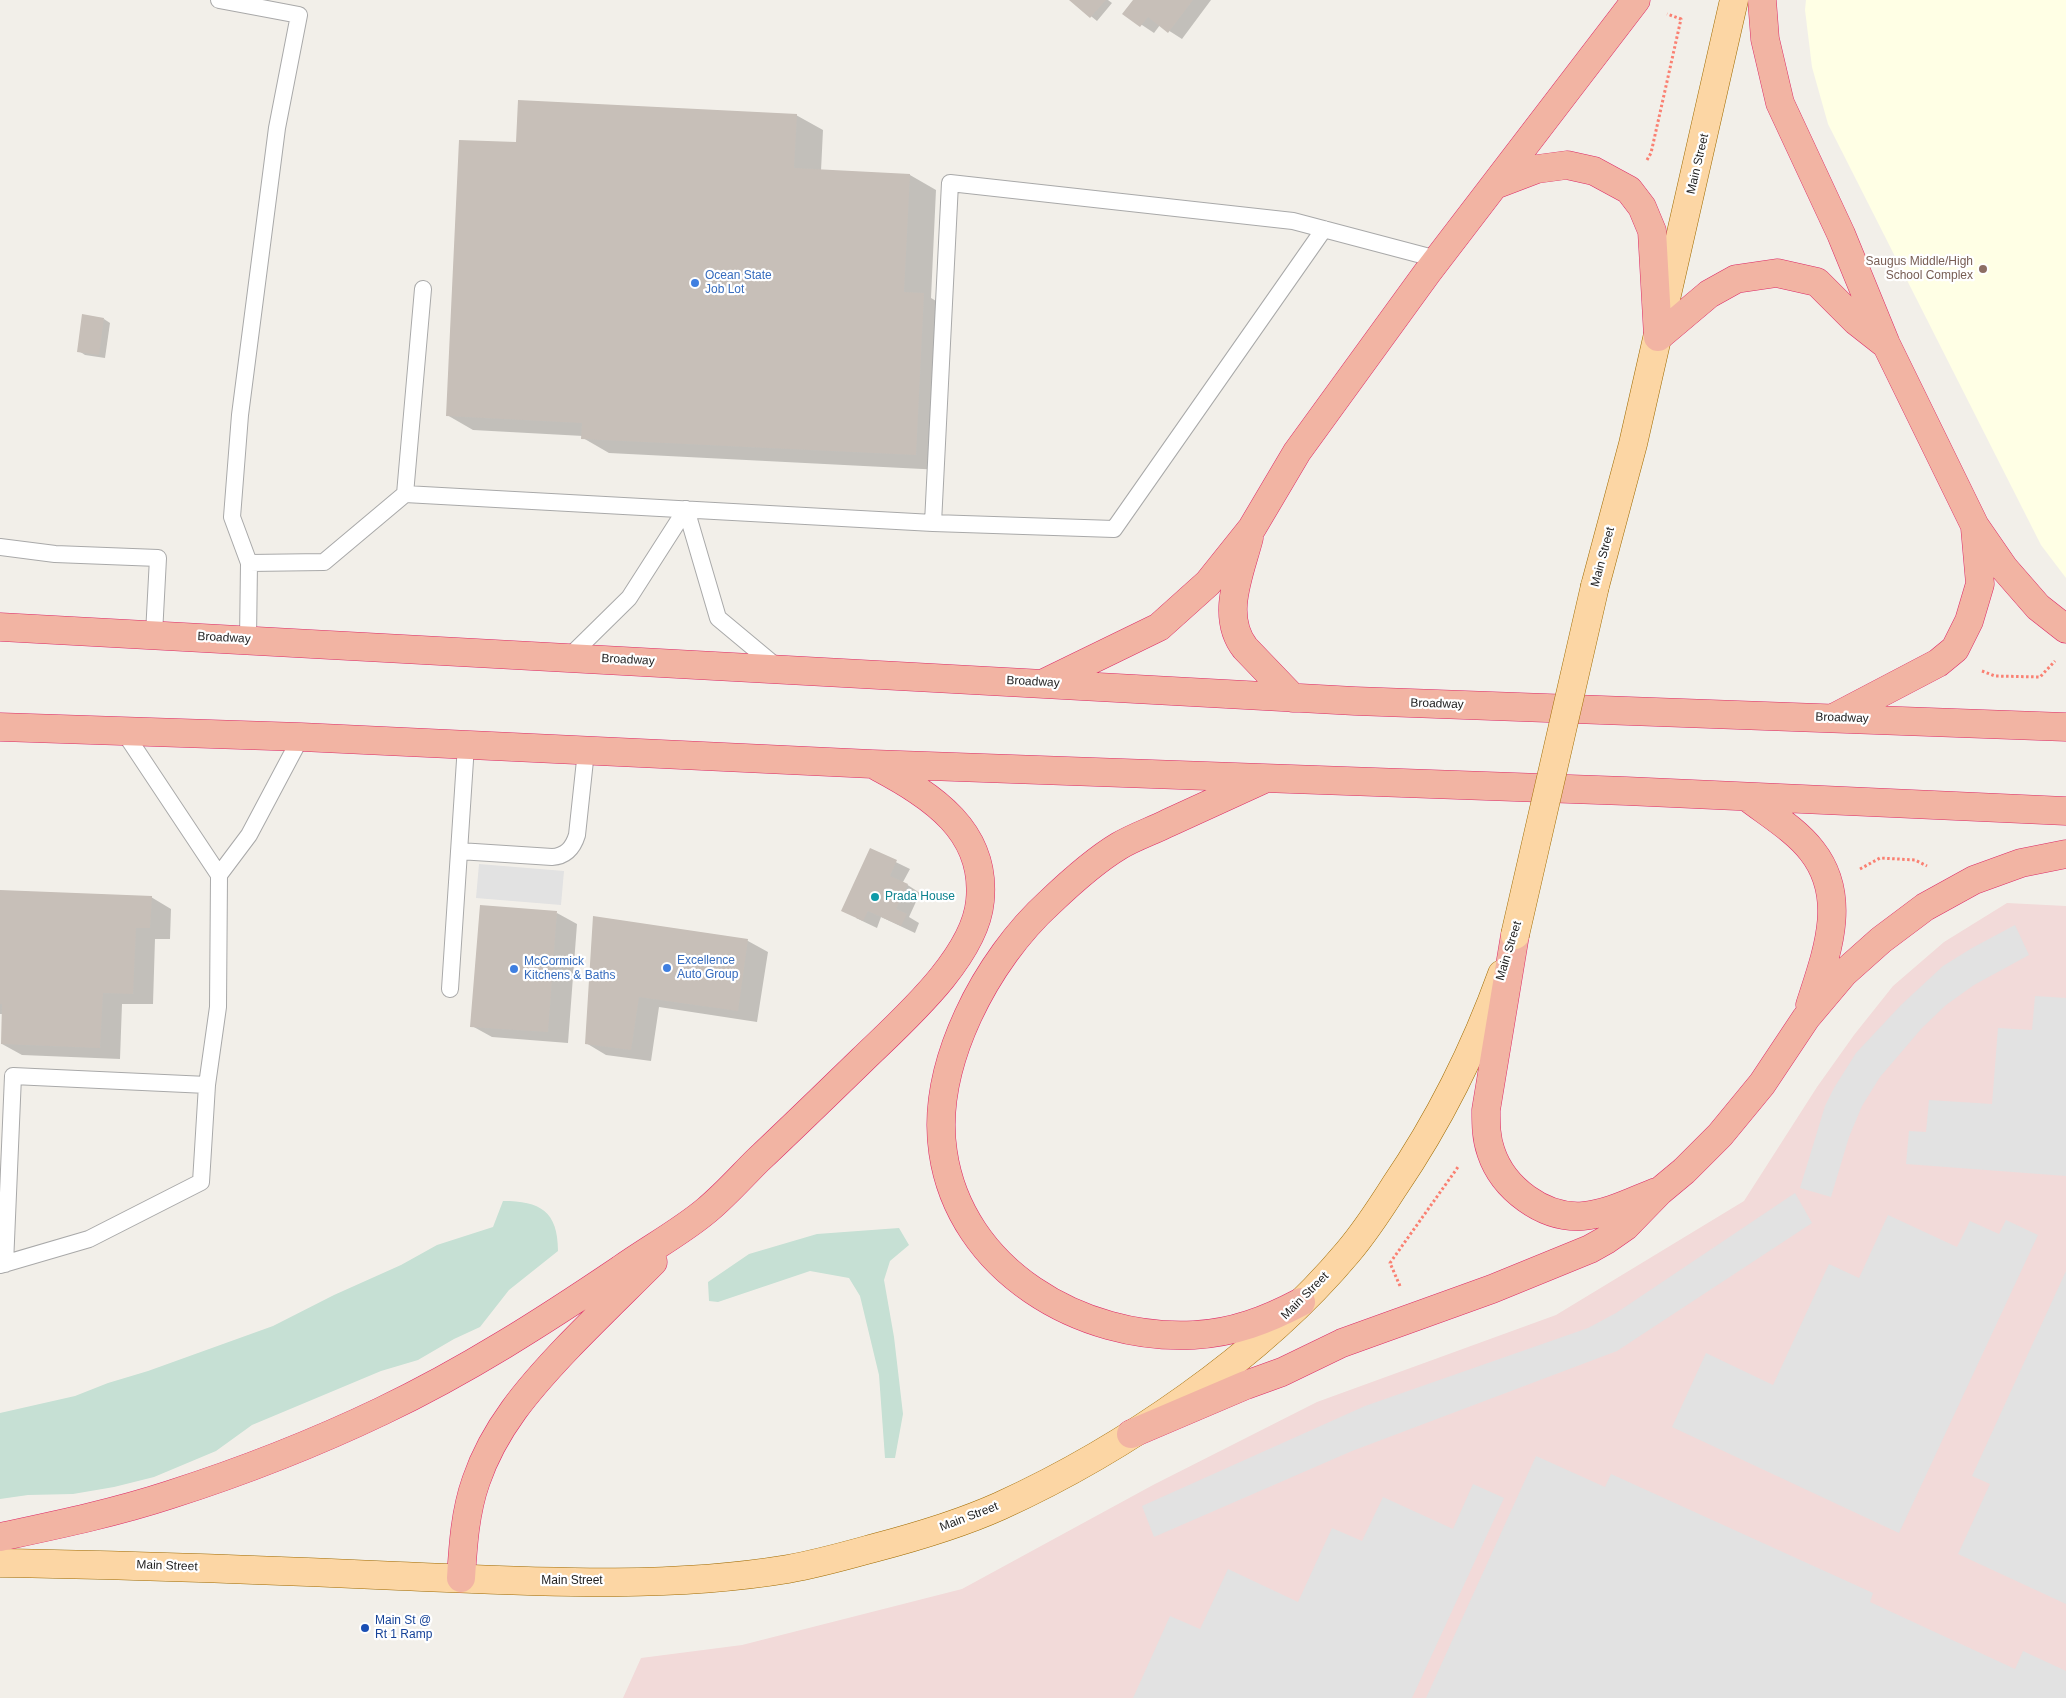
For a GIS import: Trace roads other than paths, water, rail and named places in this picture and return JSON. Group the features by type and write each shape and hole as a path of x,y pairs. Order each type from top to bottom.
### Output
{"highway":[{"path":"1044,683 1159,627 1208,583 1252,528 1297,452 1437,260 1636,0"},
{"path":"1762,0 1765,38 1780,103 1841,234 1886,344 1975,526 2004,568 2038,607 2066,629"},
{"path":"1495,185 1537,169 1567,165 1594,171 1628,190 1642,207 1652,232 1658,337"},
{"path":"1658,337 1709,294 1736,279 1777,273 1816,282 1856,321 1886,344"},
{"path":"1833,718 1931,667 1955,649 1969,621 1980,584 1975,526"},
{"path":"1252,528 1234,595 1232,609 1234,626 1245,648 1293,698"},
{"name":"Broadway","path":"0,626 1293,698 2066,726"},
{"path":"0,727 301,737 872,764 1267,777 2066,811"},
{"path":"461,1578 470,1504 482,1466 500,1428 528,1390 574,1341 896,1026 957,959 967,944 979,913 981,899 979,873 974,856 959,825 928,796 872,764"},
{"path":"1267,777 1119,846 1055,897 1026,926 1005,952 989,978 960,1036 942,1108 943,1152 961,1210 987,1251 1024,1285 1084,1318 1136,1331 1193,1335 1222,1332 1253,1325 1301,1302"},
{"path":"1747,797 1802,840 1823,868 1828,883 1833,916 1831,932 1806,1018"},
{"path":"1131,1434 1246,1385 1282,1372 1342,1344 1492,1289 1590,1249 1626,1226 1720,1135 1762,1084 1806,1018 1844,973 1861,957 1904,922 1955,889 2006,868 2036,859 2066,854"},
{"path":"1515,935 1486,1110 1486,1135 1491,1153 1499,1169 1524,1196 1550,1211 1566,1214 1583,1216 1604,1211 1660,1191"},
{"path":"0,1537 87,1518 167,1496 244,1469 383,1411 460,1371 531,1329 706,1211"}],"main road":[{"name":"Main Street","path":"0,1563 181,1566 545,1582 647,1581 712,1577 786,1569 839,1558 918,1536 998,1507 1059,1476 1168,1411 1268,1332 1301,1302 1349,1250 1397,1184 1434,1124 1477,1039 1500,982 1515,935 1595,586 1633,444 1734,0"}],"lane":[{"path":"219,0 299,14 278,128 240,415 232,516 249,563 248,639"},
{"path":"933,523 950,183 1293,221 1437,260"},
{"path":"249,563 324,562 405,494 933,523 1114,530 1324,229"},
{"path":"405,494 423,289"},
{"path":"569,657 629,598 686,509"},
{"path":"686,509 718,618 778,668"},
{"path":"0,547 54,554 158,558 154,634"},
{"path":"124,732 219,875 218,1007 207,1085 202,1182 89,1239 2,1265 13,1076 207,1085"},
{"path":"219,875 249,835 301,737"},
{"path":"450,989 466,745"},
{"path":"459,851 552,857 565,854 574,844 577,835 586,751"}],"place":[{"name":"Saugus Middle/High School Complex","path":"1983,269"},
{"name":"Ocean State Job Lot","path":"695,283"},
{"name":"Prada House","path":"875,897"},
{"name":"Excellence Auto Group","path":"667,968"},
{"name":"McCormick Kitchens & Baths","path":"514,969"},
{"name":"Main St @ Rt 1 Ramp","path":"365,1628"}]}
